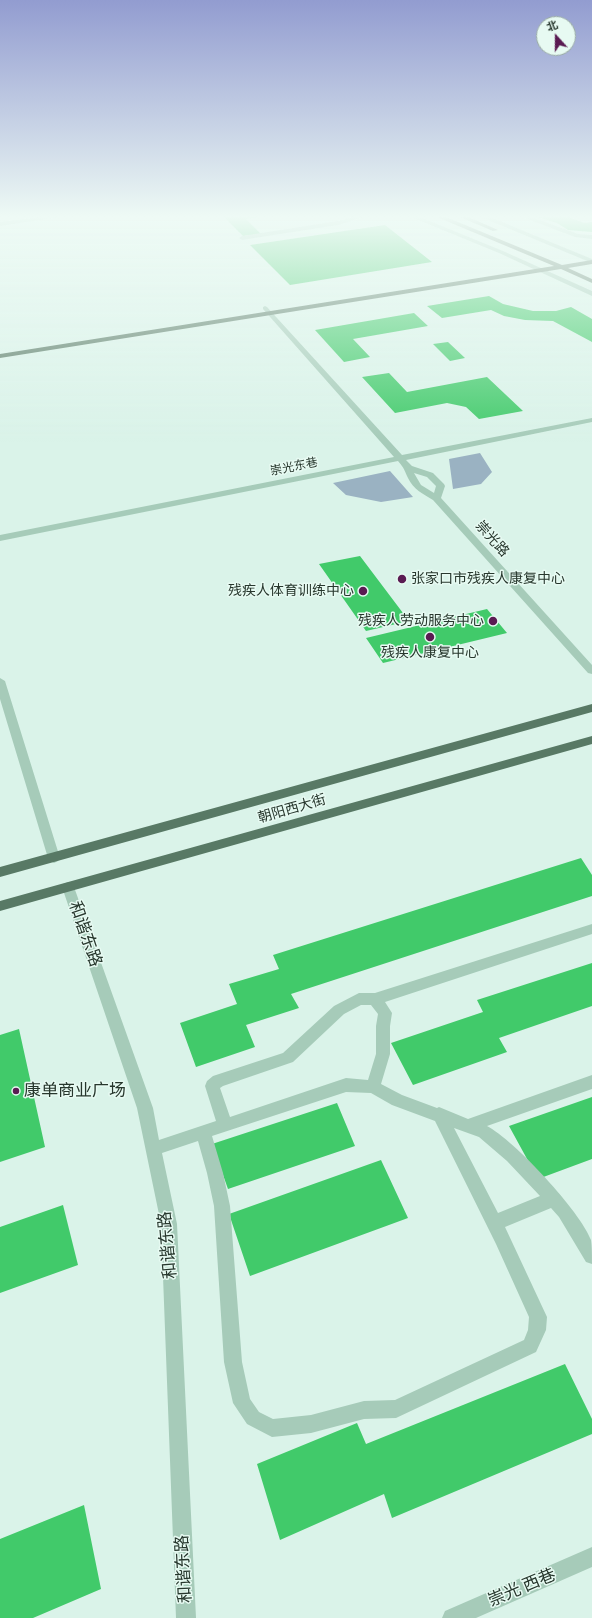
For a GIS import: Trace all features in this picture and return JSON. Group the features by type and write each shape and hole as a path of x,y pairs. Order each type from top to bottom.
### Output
{"main road":[{"path":"0,356 389,291"},
{"path":"0,350 405,291"},
{"name":"朝阳西大街","path":"0,872 592,708"},
{"name":"朝阳西大街","path":"0,906 592,740"}],"street":[{"name":"崇光路","path":"268,311 401,458 409,468 410,478 422,490 436,498 592,671"},
{"name":"崇光东巷","path":"0,538 592,420"},
{"path":"409,468 430,475 441,486 436,498"},
{"path":"0,682 54,858"},
{"name":"和谐东路","path":"68,887 145,1108 169,1224 186,1618"},
{"path":"225,1125 212,1086 218,1081 288,1058 339,1010 359,999 375,999 592,929"},
{"path":"373,1086 383,1054 383,1026 385,1013 375,999"},
{"path":"469,1126 592,1082"},
{"path":"153,1148 346,1085 373,1086 396,1100 439,1114 484,1132 513,1156 565,1211 592,1256"},
{"path":"203,1132 215,1173 222,1206 233,1362 242,1402 253,1418 272,1428 311,1424 364,1410 396,1409 530,1346 538,1330 538,1317 494,1223 439,1114"},
{"path":"494,1223 554,1199"},
{"name":"崇光 西巷","path":"452,1618 592,1557"}],"shaded area":[{"path":"480,453 492,472 481,484 453,489 449,459"},
{"path":"390,471 413,497 381,502 346,495 333,483"}],"building":[{"path":"489,296 503,304 533,311 556,311 571,307 592,319 592,342 553,321 525,320 504,316 491,310 442,318 427,306"},
{"path":"414,313 428,326 353,339 370,357 344,362 315,330"},
{"path":"448,342 465,358 450,361 433,344"},
{"path":"389,373 407,392 487,377 523,411 479,419 466,407 447,403 395,413 362,377"},
{"path":"360,556 409,621 366,631 319,564"},
{"path":"487,609 507,633 383,663 366,638"},
{"path":"581,858 592,875 592,896 291,994 299,1008 246,1025 255,1047 196,1067 180,1023 237,1004 229,984 279,969 273,955"},
{"path":"592,963 592,1006 499,1038 507,1052 413,1085 391,1043 483,1012 477,1000"},
{"name":"康单商业广场","path":"19,1029 45,1147 0,1162 0,1035"},
{"path":"592,1097 592,1159 538,1179 509,1126"},
{"path":"337,1103 355,1146 228,1189 212,1144"},
{"path":"381,1160 408,1218 250,1276 229,1214"},
{"path":"63,1205 78,1265 0,1293 0,1227"},
{"path":"565,1364 592,1419 592,1434 392,1518 384,1494 280,1540 257,1464 357,1423 366,1444"},
{"path":"84,1505 101,1589 33,1618 0,1618 0,1539"}],"place":[{"name":"张家口市残疾人康复中心","path":"402,579"},
{"name":"残疾人体育训练中心","path":"363,591"},
{"name":"残疾人劳动服务中心","path":"493,621"},
{"name":"残疾人康复中心","path":"430,637"},
{"name":"康单商业广场","path":"16,1091"}]}
